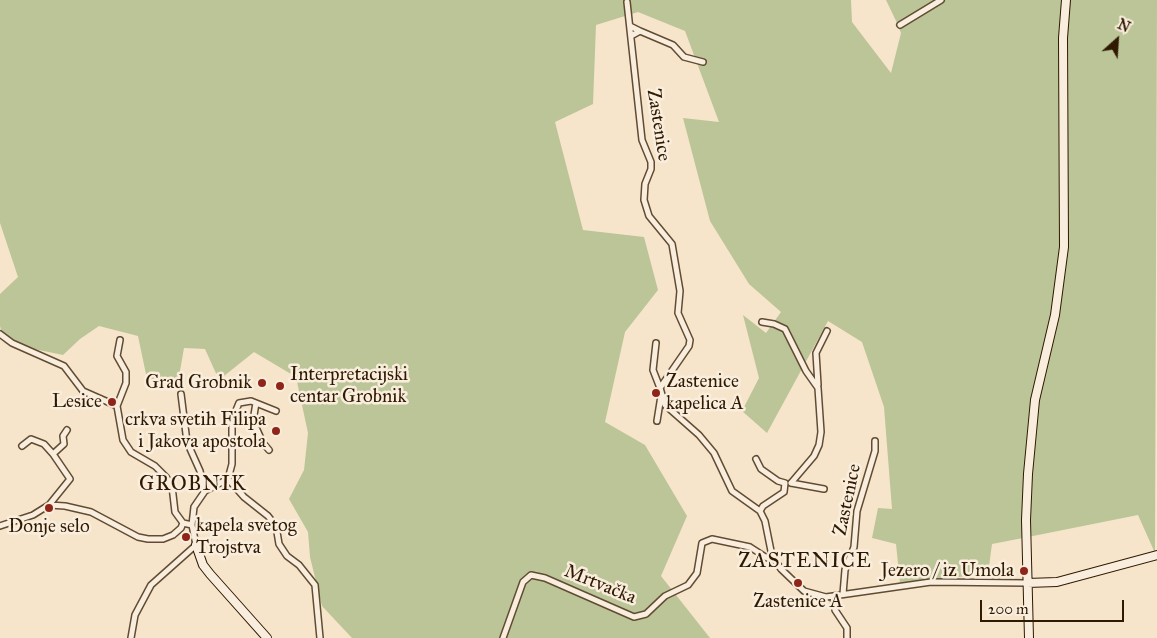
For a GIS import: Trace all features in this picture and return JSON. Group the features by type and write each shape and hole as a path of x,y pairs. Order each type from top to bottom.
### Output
{"main road":[{"path":"1030,638 1027,583 1028,474 1035,400 1056,315 1064,247 1063,38 1066,0"},
{"path":"196,545 203,565 266,638"},
{"path":"1027,583 1057,582 1157,554"}],"street":[{"path":"900,25 941,0"},
{"name":"Zastenice","path":"627,2 642,140 651,162 651,169 645,184 644,200 649,216 672,244 680,291 678,313 690,340 689,346 660,388"},
{"path":"630,26 673,45 684,57 703,62"},
{"path":"631,36 640,31"},
{"path":"762,322 786,329 806,371 818,388"},
{"path":"760,511 763,506 784,492 788,483 814,456 819,445 821,432 816,353 826,331"},
{"path":"0,334 12,343 64,366 83,391 117,406"},
{"path":"120,340 117,356 126,372 126,382 117,406 123,440 131,452 155,466 166,477 172,486 175,512 184,523 192,525"},
{"path":"656,343 653,370 661,396 657,422"},
{"path":"180,394 187,442 200,471 205,491"},
{"path":"661,396 665,405 698,435 714,453 732,491 760,511 765,521 772,556 781,569 804,591 814,595 833,596 931,582 1027,583"},
{"path":"132,638 135,615 151,585 196,545 192,525 194,508 205,491 228,479 232,464 232,420 237,407 241,402 256,403 276,411"},
{"path":"256,403 253,421 263,443 269,450"},
{"path":"53,454 64,444 63,436 67,430"},
{"path":"0,526 33,515 49,505 70,479 44,444 31,439 22,446"},
{"name":"Zastenice","path":"843,594 846,570 854,547 857,511 875,451 875,441"},
{"name":"Zastenice","path":"756,459 761,469 778,481 824,489"},
{"path":"228,479 244,497 268,516 276,526 279,544 286,556 299,565 315,584 320,638"},
{"path":"49,505 65,506 91,512 138,537 148,539 163,539 173,535 184,523"},
{"name":"Mrtvačka","path":"502,638 523,582 530,575 545,578 634,617 646,614 666,596 688,586 697,573 702,543 712,539 750,547 767,558 772,556"},
{"path":"833,596 835,610 846,628 847,638"}],"green space":[{"path":"0,0 851,0 852,22 891,73 901,33 899,28 940,2 945,0 1063,0 1061,251 1024,494 1023,538 992,544 988,574 900,583 896,544 872,538 878,508 892,509 884,407 862,342 828,321 767,433 742,411 759,378 743,315 766,333 781,312 749,284 710,221 683,118 719,122 685,31 638,12 596,25 593,104 555,122 583,230 644,237 658,290 625,332 605,422 645,445 687,516 661,576 710,638 352,638 322,606 310,557 308,532 289,499 304,470 308,433 296,377 254,352 219,380 205,349 184,348 177,388 147,379 138,336 99,326 80,339 63,355 5,343 0,326 0,294 18,277 0,223"},
{"path":"886,0 938,0 897,23"},
{"path":"1068,0 1157,0 1155,553 1138,515 1028,537 1029,500 1038,398 1058,316 1066,268 1065,83"}],"place":[{"name":"Grad Grobnik","path":"262,383"},
{"name":"Interpretacijski centar Grobnik","path":"280,386"},
{"name":"Zastenice kapelica A","path":"656,393"},
{"name":"Lesice","path":"112,402"},
{"name":"crkva svetih Filipa i Jakova apostola","path":"276,431"},
{"name":"Donje selo","path":"49,508"},
{"name":"kapela svetog Trojstva","path":"186,537"},
{"name":"Jezero / iz Umola","path":"1024,571"},
{"name":"Zastenice A","path":"798,583"}],"district":[{"name":"GROBNIK","path":"193,485"},
{"name":"ZASTENICE","path":"805,562"}]}
